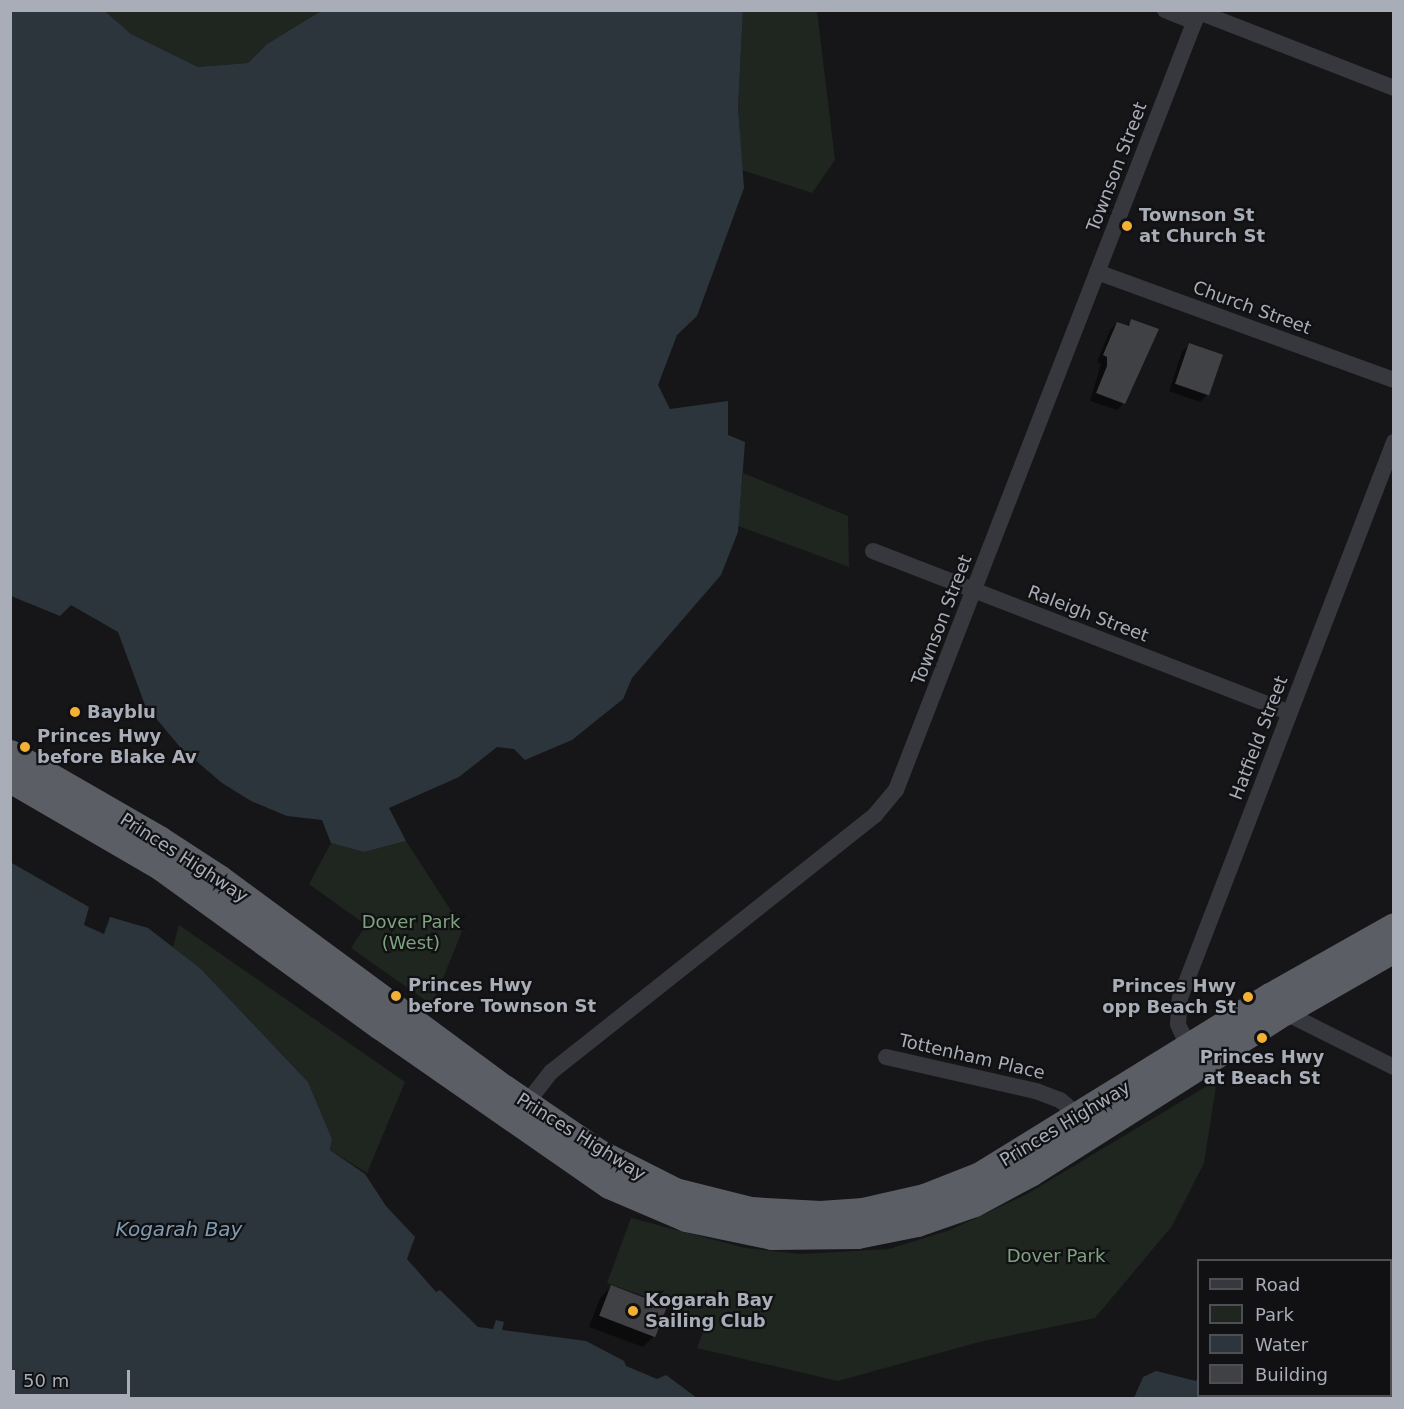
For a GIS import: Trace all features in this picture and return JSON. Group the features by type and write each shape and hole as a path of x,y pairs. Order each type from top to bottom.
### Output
{"highway":[{"name":"Princes Highway","path":"10,753 159,838 219,878 526,1104 621,1166 675,1191 750,1210 820,1214 894,1206 952,1187 997,1166 1288,985 1394,926"},
{"name":"Princes Highway","path":"10,779 161,867 380,1026 609,1185 686,1218 742,1232 828,1237 891,1229 944,1215 1030,1173 1284,1012 1394,949"}],"street":[{"path":"1165,10 1197,15 1394,88"},
{"name":"Townson Street","path":"526,1104 551,1072 886,804 906,772 974,590 1197,15"},
{"name":"Church Street","path":"1097,272 1394,380"},
{"name":"Hatfield Street","path":"1189,1048 1178,1024 1180,998 1394,442"},
{"name":"Raleigh Street","path":"873,551 1290,713"},
{"path":"1284,1012 1394,1067"},
{"name":"Tottenham Place","path":"886,1057 1036,1091 1068,1105 1079,1116"}],"green space":[{"path":"105,11 321,11 267,44 248,63 198,67 131,34"},
{"path":"743,11 817,11 835,160 812,193 742,170 738,107"},
{"path":"743,473 848,516 849,567 738,526"},
{"name":"Dover Park (West)","path":"406,841 463,929 432,1005 351,948 366,925 309,884 331,843 364,852"},
{"path":"179,925 405,1082 367,1173 330,1150 332,1139 308,1082 200,968 173,947"},
{"name":"Dover Park","path":"1217,1080 1204,1163 1172,1226 1095,1318 979,1342 838,1381 697,1348 705,1327 669,1305 607,1283 631,1218 745,1248 801,1254 889,1249 950,1230 1027,1194"}],"water":[{"path":"10,11 105,11 131,34 198,67 248,63 267,44 321,11 743,11 738,107 744,188 697,316 677,335 658,385 670,409 728,401 728,435 745,442 738,532 721,575 632,678 623,699 572,740 525,760 514,749 497,747 459,777 389,808 406,841 364,852 331,843 322,820 287,816 251,801 222,783 180,747 145,705 118,632 71,605 60,616 11,596"},
{"name":"Kogarah Bay","path":"10,862 89,907 84,925 104,934 110,917 148,928 200,968 308,1082 332,1139 330,1150 365,1174 386,1206 415,1237 407,1259 436,1292 440,1290 478,1327 493,1329 496,1320 504,1322 502,1330 586,1341 624,1361 626,1366 657,1379 666,1375 697,1398 11,1398"},
{"path":"1392,1355 1393,1398 1134,1398 1143,1377 1156,1371 1196,1381 1197,1379 1197,1397 1392,1397"}],"building":[{"path":"1131,319 1159,329 1125,404 1096,393 1107,366 1107,357 1103,355 1117,322 1129,326"},
{"path":"1189,343 1223,355 1209,395 1175,384"},
{"name":"Kogarah Bay Sailing Club","path":"611,1285 667,1307 655,1337 599,1316"}],"place":[{"name":"Townson St at Church St","path":"1127,226"},
{"name":"Bayblu","path":"75,712"},
{"name":"Princes Hwy before Blake Av","path":"25,747"},
{"name":"Princes Hwy before Townson St","path":"396,996"},
{"name":"Princes Hwy opp Beach St","path":"1248,997"},
{"name":"Princes Hwy at Beach St","path":"1262,1038"},
{"name":"Kogarah Bay Sailing Club","path":"633,1311"}]}
